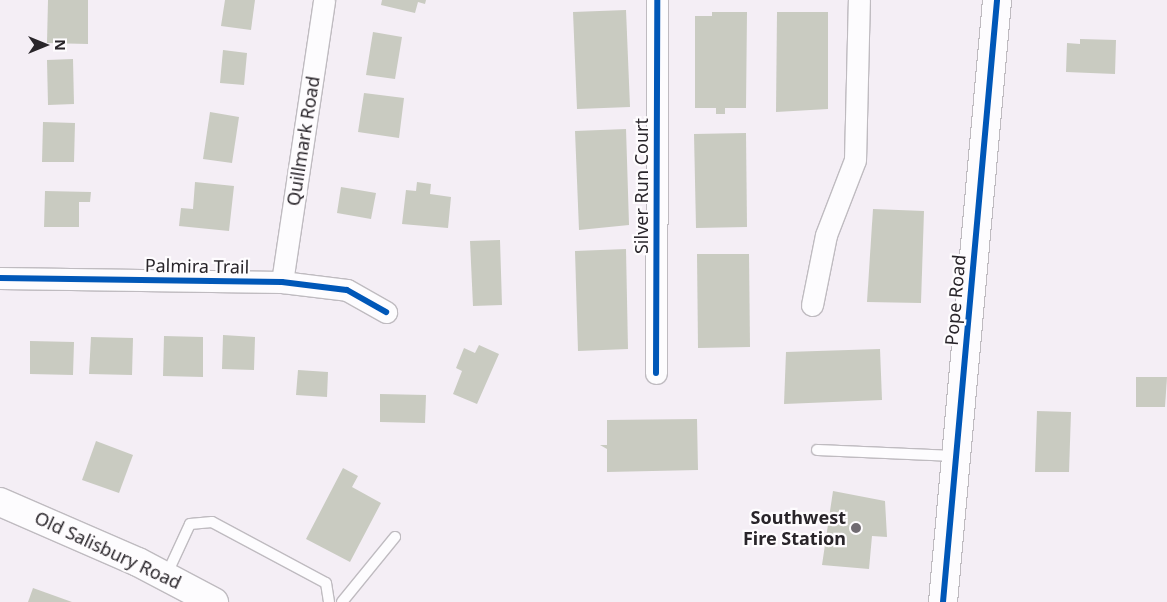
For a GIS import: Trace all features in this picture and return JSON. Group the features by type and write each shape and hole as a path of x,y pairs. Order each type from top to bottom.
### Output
{"street":[{"name":"Quillmark Road","path":"282,282 324,0"},
{"name":"Silver Run Court","path":"656,373 657,0"},
{"path":"812,305 826,235 855,160 860,0"},
{"name":"Pope Road","path":"943,602 997,0"},
{"name":"Palmira Trail","path":"0,278 282,282 347,290 386,312"},
{"name":"Old Salisbury Road","path":"0,502 166,576 214,602"}],"lane":[{"path":"817,450 956,456"},
{"path":"166,576 190,524 212,522 326,583 329,602"},
{"path":"342,602 395,538"}],"building":[{"path":"48,0 88,0 88,44 47,43"},
{"path":"225,0 255,0 251,30 221,26"},
{"path":"382,0 426,0 425,4 418,2 415,13 381,5"},
{"path":"626,10 630,107 577,109 573,12"},
{"path":"712,12 747,12 746,108 725,108 725,114 716,114 716,108 695,108 695,16 712,16"},
{"path":"777,12 828,12 828,109 776,112"},
{"path":"373,32 402,37 395,79 366,75"},
{"path":"1080,39 1116,40 1115,74 1066,72 1067,43 1080,44"},
{"path":"223,50 247,53 244,85 220,83"},
{"path":"73,59 74,104 48,105 47,60"},
{"path":"364,93 404,98 399,138 358,132"},
{"path":"210,112 239,117 232,163 203,159"},
{"path":"43,122 75,123 74,162 42,162"},
{"path":"626,129 629,225 579,230 575,131"},
{"path":"746,133 747,227 696,228 694,134"},
{"path":"195,182 234,186 229,231 179,226 181,208 193,209"},
{"path":"417,182 431,184 430,194 451,197 448,228 402,224 406,190 416,191"},
{"path":"341,187 376,193 371,219 337,213"},
{"path":"45,191 91,192 90,202 79,202 79,227 44,227"},
{"path":"873,209 924,211 921,303 867,302"},
{"path":"500,240 502,305 473,306 470,241"},
{"path":"626,249 628,349 578,351 575,251"},
{"path":"697,254 749,254 750,347 698,348"},
{"path":"223,335 255,337 254,370 222,369"},
{"path":"164,336 203,337 203,377 163,376"},
{"path":"91,337 133,338 132,375 89,374"},
{"path":"30,341 74,342 73,375 30,374"},
{"path":"479,345 499,354 477,404 453,394 462,371 456,368 464,348 475,353"},
{"path":"880,349 882,400 784,404 786,352"},
{"path":"298,370 328,372 327,397 296,395"},
{"path":"1136,377 1167,377 1165,407 1136,407"},
{"path":"380,394 426,395 425,423 380,422"},
{"path":"1037,411 1071,412 1069,472 1035,472"},
{"path":"697,419 698,470 607,472 607,449 600,445 607,445 607,420"},
{"path":"96,441 133,455 119,493 82,480"},
{"path":"343,468 358,476 352,487 381,503 350,562 306,539"},
{"name":"Southwest Fire Station","path":"833,491 885,501 887,537 872,536 869,569 822,565"},
{"path":"33,588 72,602 28,602"}],"cycle path":[{"path":"656,373 657,0"},
{"path":"943,602 997,0"},
{"path":"0,278 282,282 347,290 386,312"}],"place":[{"name":"Southwest Fire Station","path":"856,528"}]}
